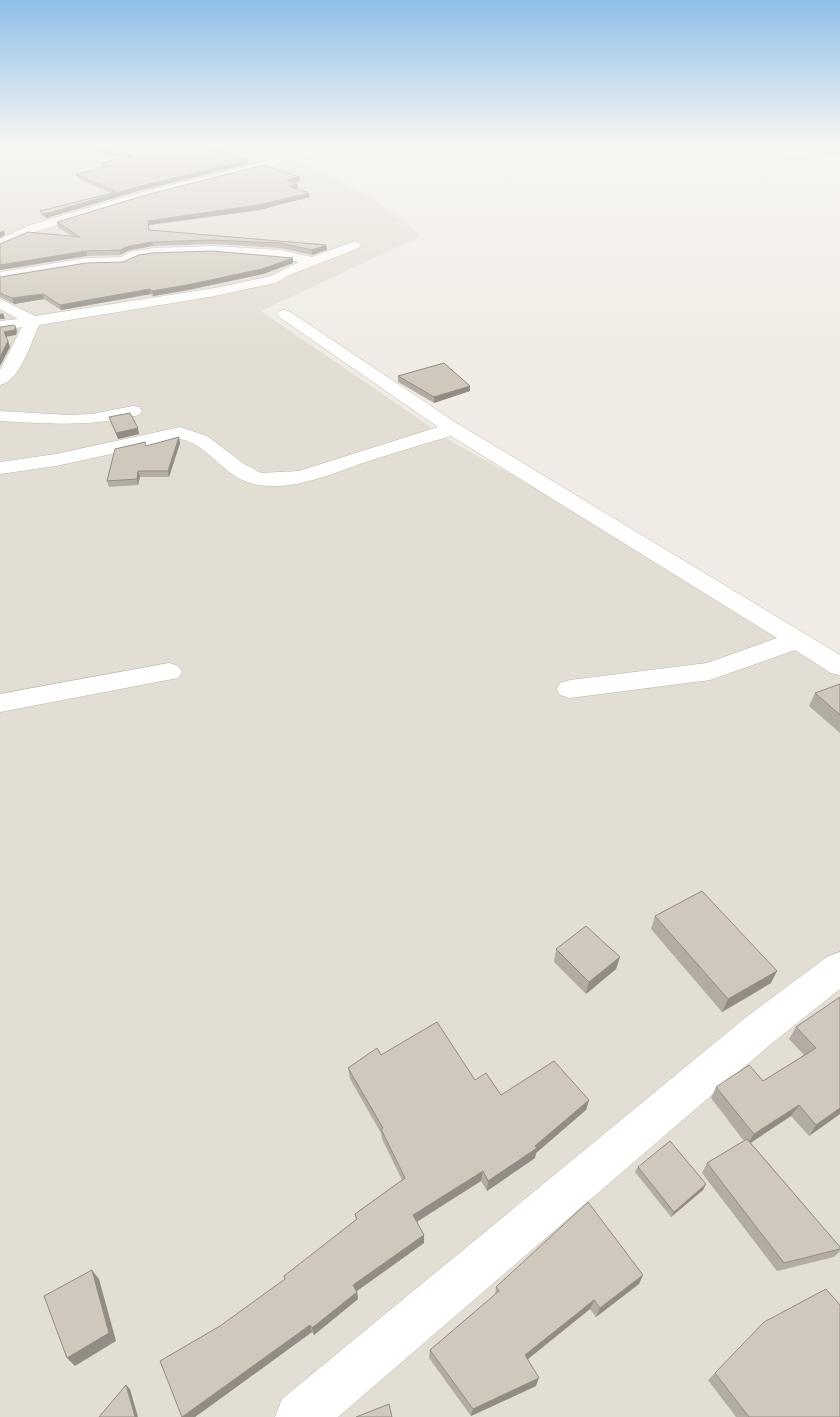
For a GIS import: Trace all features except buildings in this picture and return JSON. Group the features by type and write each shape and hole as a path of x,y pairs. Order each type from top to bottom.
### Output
{"street":[{"path":"0,244 34,228 83,213"},
{"path":"0,326 215,292 276,279 287,271 355,245"},
{"path":"0,276 87,262 124,261 135,255 153,252 214,250 280,254 312,261"},
{"path":"0,303 33,321"},
{"path":"284,314 452,429 840,667"},
{"path":"3,373 33,321"},
{"path":"0,416 68,420 92,419 133,411"},
{"path":"0,468 56,460 180,433 197,437 255,478 283,480 303,476 452,429"},
{"path":"570,690 710,671 797,640"},
{"path":"0,703 169,672"},
{"path":"300,1417 758,1031 840,968"}],"shaded area":[{"path":"0,213 392,213 421,236 261,311 454,443 767,616 840,671 840,1417 0,1417"}]}
